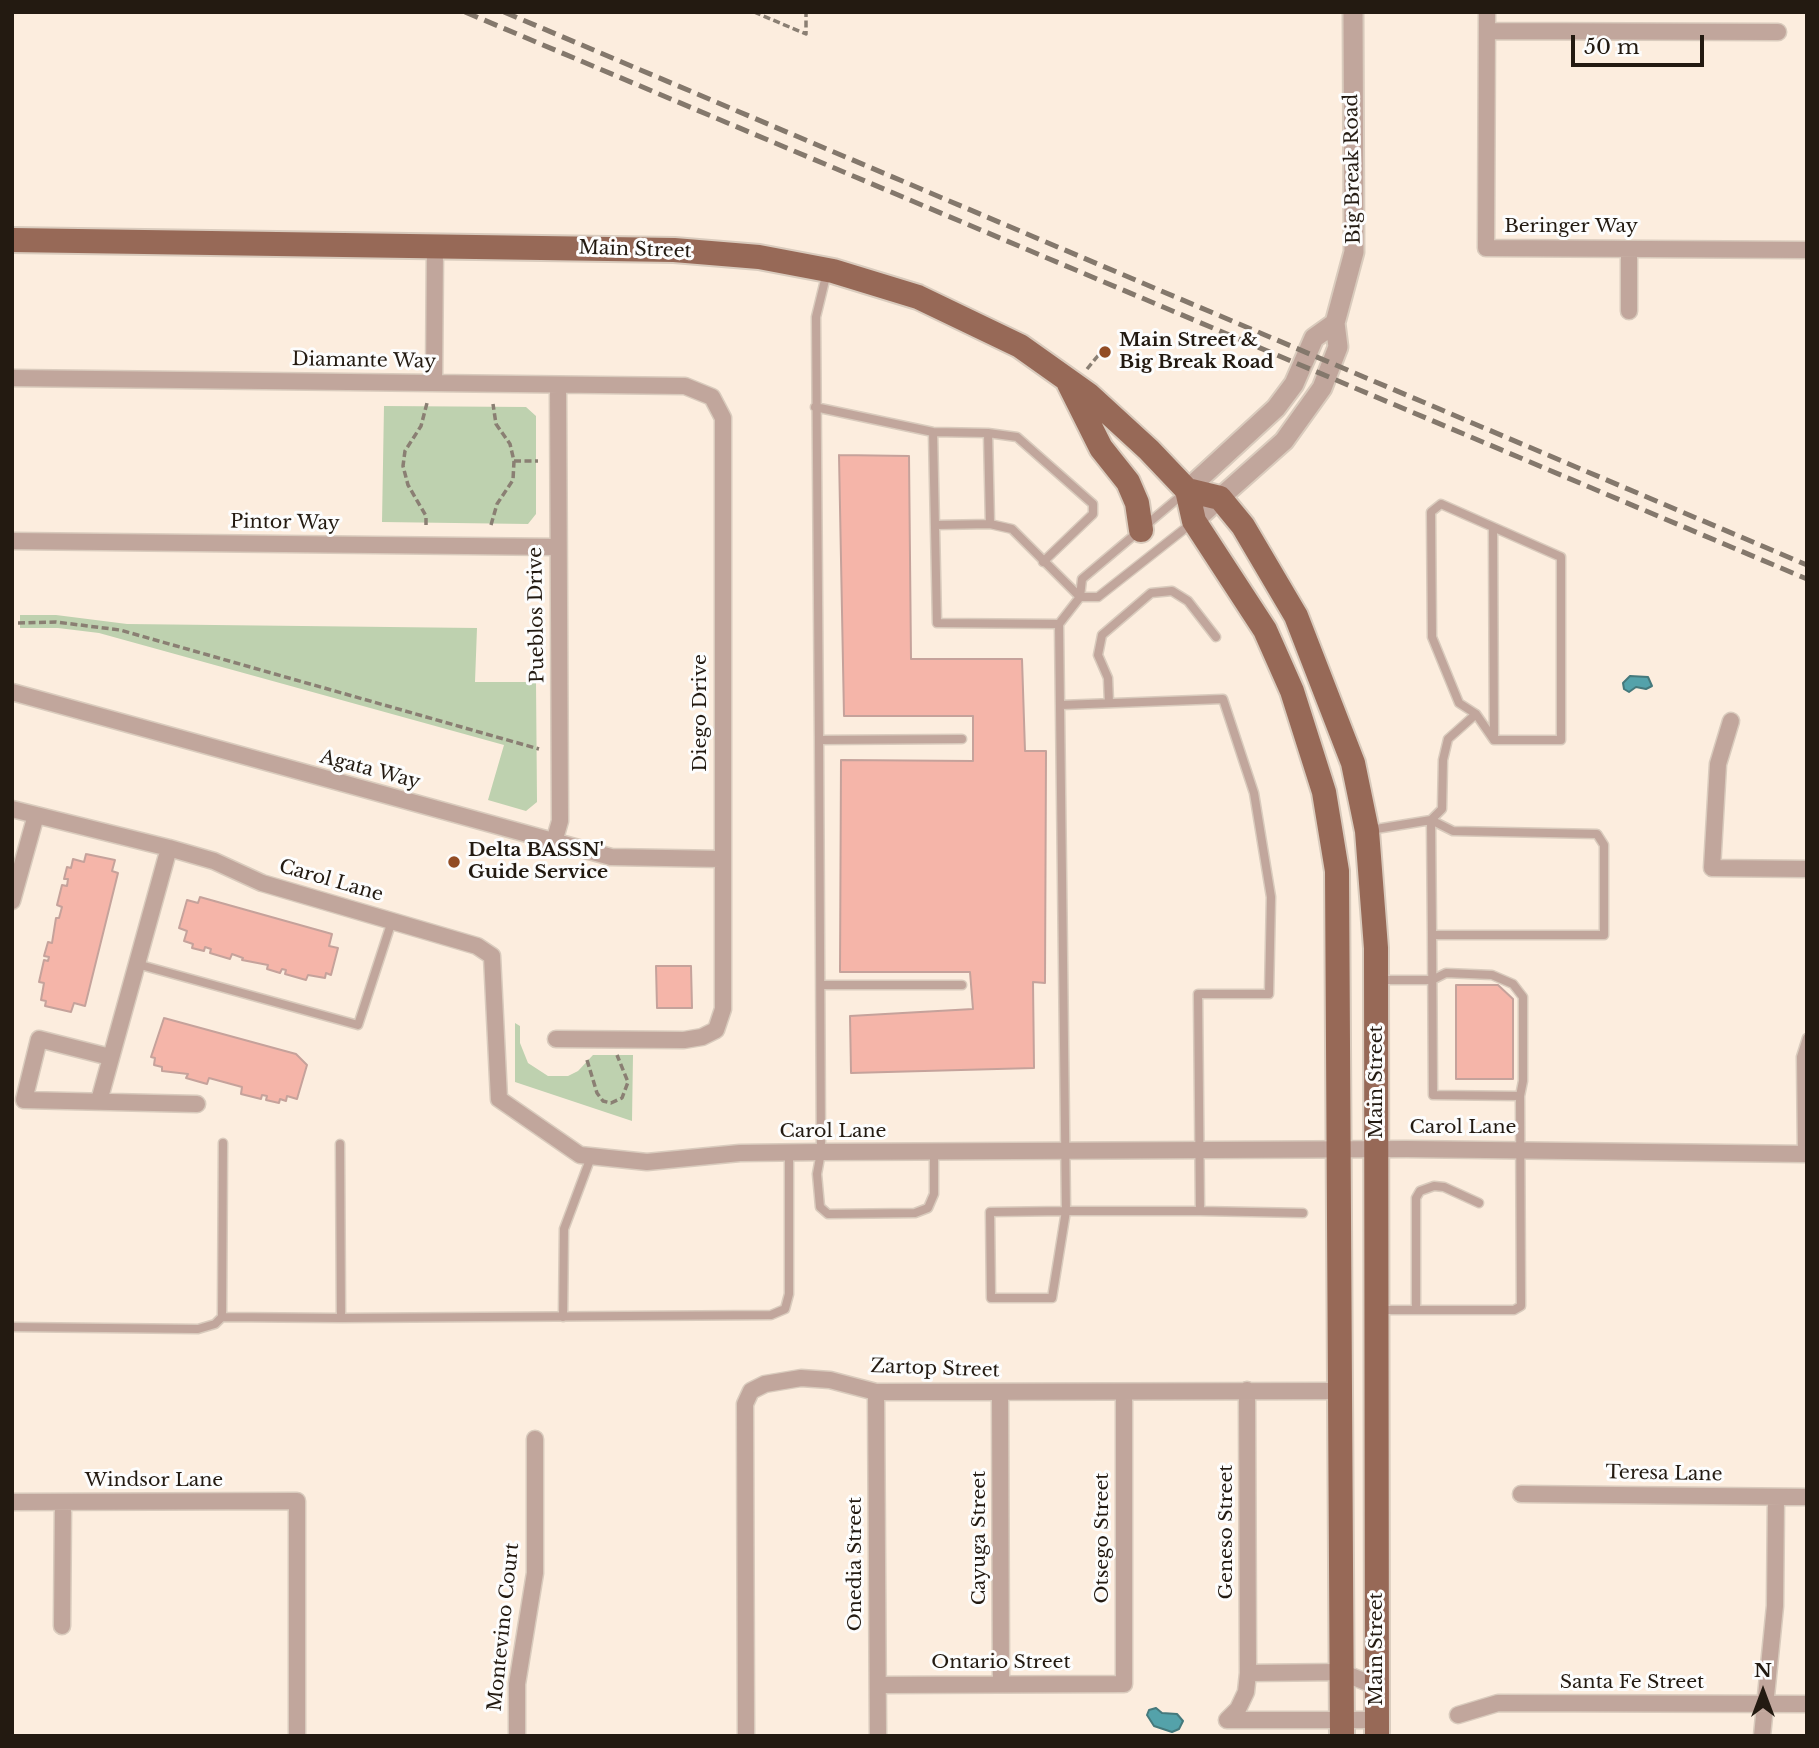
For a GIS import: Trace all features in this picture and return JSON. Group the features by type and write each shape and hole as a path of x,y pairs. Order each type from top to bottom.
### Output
{"main road":[{"name":"Main Street","path":"12,240 674,250 759,257 827,270 918,297 1020,346 1066,377 1149,450 1187,490 1194,521 1265,630 1292,691 1324,792 1337,871 1341,1728"},
{"path":"1066,377 1101,448 1128,482 1137,503 1141,530"},
{"path":"1187,490 1220,498"},
{"name":"Main Street","path":"1220,498 1243,526 1296,616 1353,763 1373,876 1377,1149 1377,1728"}],"street":[{"name":"Big Break Road","path":"1194,521 1284,441 1308,412 1322,388 1338,347 1335,323 1354,252 1353,12"},
{"name":"Beringer Way","path":"1487,12 1486,248 1807,250"},
{"path":"1487,31 1778,32"},
{"path":"434,383 435,246"},
{"path":"1629,249 1629,311"},
{"path":"1187,490 1276,408 1294,384 1314,338 1335,323"},
{"name":"Diamante Way","path":"12,377 685,386 712,397"},
{"name":"Pueblos Drive","path":"554,842 560,821 558,386"},
{"name":"Diego Drive","path":"556,1040 684,1040 702,1037 716,1030 723,1009 723,418 712,397"},
{"name":"Pintor Way","path":"12,541 557,547"},
{"name":"Agata Way","path":"12,692 611,857 721,859"},
{"path":"1731,721 1718,764 1712,868 1807,869"},
{"name":"Carol Lane","path":"12,809 214,861 262,883 477,946 492,956 499,1099 580,1155 647,1161 740,1153 821,1152 1520,1149 1805,1154"},
{"path":"12,901 36,815"},
{"path":"99,1101 169,848"},
{"path":"110,1057 39,1040 24,1100 197,1104"},
{"name":"Zartop Street","path":"746,1736 745,1404 751,1391 765,1384 801,1378 830,1380 876,1392 1340,1391"},
{"name":"Geneso Street","path":"1227,1728 1246,1692 1248,1672 1247,1390"},
{"name":"Onedia Street","path":"876,1392 878,1736"},
{"name":"Cayuga Street","path":"1000,1392 1001,1684"},
{"name":"Otsego Street","path":"1124,1392 1124,1684"},
{"name":"Montevino Court","path":"517,1736 517,1684 535,1573 535,1439"},
{"name":"Teresa Lane","path":"1521,1493 1807,1497"},
{"path":"1762,1736 1775,1606 1776,1497"},
{"name":"Windsor Lane","path":"12,1502 297,1501 297,1736"},
{"path":"62,1502 62,1626"},
{"path":"1248,1672 1340,1672 1376,1686"},
{"name":"Ontario Street","path":"878,1685 1124,1684"},
{"name":"Santa Fe Street","path":"1458,1715 1498,1703 1807,1704"},
{"path":"1227,1728 1377,1728"}],"lane":[{"path":"827,270 816,317 815,407 821,985 821,1152 817,1195 820,1207 828,1214 915,1213 928,1208 934,1194 934,1153"},
{"path":"815,407 933,432 988,433 1017,437 1093,503 1093,514 1043,562"},
{"path":"933,432 937,623 1059,624"},
{"path":"988,433 990,524"},
{"path":"1187,490 1082,579 1080,597 1059,624 1066,1211 1052,1298 991,1298 990,1212 1066,1211 1200,1211 1303,1213"},
{"path":"1441,504 1561,557 1561,740 1494,740 1476,714 1459,703 1432,637 1431,512 1441,504"},
{"path":"936,526 990,524 1012,529 1080,597 1098,597 1194,521"},
{"path":"1493,527 1494,740"},
{"path":"1109,703 1108,678 1098,655 1102,635 1151,593 1172,591 1188,601 1216,637"},
{"path":"1061,705 1223,699 1254,793 1271,897 1269,994 1198,994 1200,1211"},
{"path":"1367,831 1431,820 1442,809 1443,760 1448,740 1476,714"},
{"path":"819,740 962,740"},
{"path":"1431,820 1433,1095 1520,1096"},
{"path":"1431,820 1453,831 1597,834 1604,845 1604,935 1432,934"},
{"path":"137,964 358,1025 392,921"},
{"path":"1376,980 1432,980 1446,973 1492,975 1513,984 1523,997 1523,1081 1520,1096 1521,1307 1514,1310 1377,1310"},
{"path":"821,985 962,985"},
{"path":"1805,1154 1801,1057 1807,1038"},
{"path":"12,1327 198,1329 215,1324 222,1317 223,1143"},
{"path":"341,1144 341,1318"},
{"path":"222,1317 771,1315 785,1309 789,1294 789,1153"},
{"path":"563,1317 564,1229 592,1156"},
{"path":"1416,1310 1416,1198 1420,1191 1434,1186 1444,1187 1479,1203"}],"path":[{"path":"754,12 806,34 806,12"},
{"path":"426,525 424,510 408,485 403,466 405,450 421,426 427,403"},
{"path":"491,526 497,504 513,480 514,461 510,444 496,424 493,404"},
{"path":"514,461 538,461"},
{"path":"18,623 56,622 120,630 539,749"},
{"path":"587,1060 597,1093 603,1101 611,1103 622,1098 628,1082 627,1073 617,1055"}],"green space":[{"path":"384,406 526,407 536,416 536,514 528,524 382,522"},
{"path":"20,615 56,615 127,624 477,628 475,682 536,682 537,802 526,811 488,800 504,745 99,633 58,628 20,628"},
{"path":"515,1023 520,1026 520,1043 528,1063 548,1076 568,1076 578,1071 593,1055 633,1055 632,1121 515,1082"}],"water":[{"path":"1630,676 1648,677 1652,686 1646,689 1636,687 1629,692 1624,689 1623,683"},
{"path":"1156,1708 1162,1713 1177,1714 1183,1721 1179,1729 1172,1732 1154,1726 1147,1715 1149,1710"}],"building":[{"path":"839,455 909,456 911,659 1022,659 1025,751 1046,751 1045,983 1033,982 1034,1068 851,1073 850,1016 973,1009 970,972 840,972 841,760 973,761 973,716 844,716"},
{"path":"86,854 115,860 112,871 118,873 85,1006 74,1003 71,1012 45,1006 46,1001 41,1000 44,983 39,982 44,960 48,961 49,957 44,956 48,942 52,943 56,918 59,918 62,907 57,905 62,885 67,886 68,879 64,879 67,867 71,868 73,859 84,862"},
{"path":"200,897 332,934 329,946 338,948 331,975 326,973 325,978 308,975 306,980 285,974 286,970 282,969 280,973 267,969 268,965 242,960 243,958 232,954 230,959 210,953 211,949 205,947 204,951 192,948 193,944 184,941 187,931 179,928 187,900 198,903"},
{"path":"656,966 691,966 692,1008 657,1008"},
{"path":"1456,985 1498,985 1513,999 1513,1079 1456,1079"},
{"path":"164,1018 296,1054 307,1065 297,1099 287,1096 286,1101 280,1099 279,1103 266,1100 267,1096 262,1095 261,1099 241,1094 242,1087 209,1078 207,1084 186,1078 188,1074 162,1071 162,1067 154,1065 155,1058 151,1057"}],"railway":[{"path":"465,12 1807,579"},
{"path":"504,12 1807,565"}],"place":[{"name":"Main Street & Big Break Road","path":"1105,352"},
{"name":"Delta BASSN' Guide Service","path":"454,862"}]}
